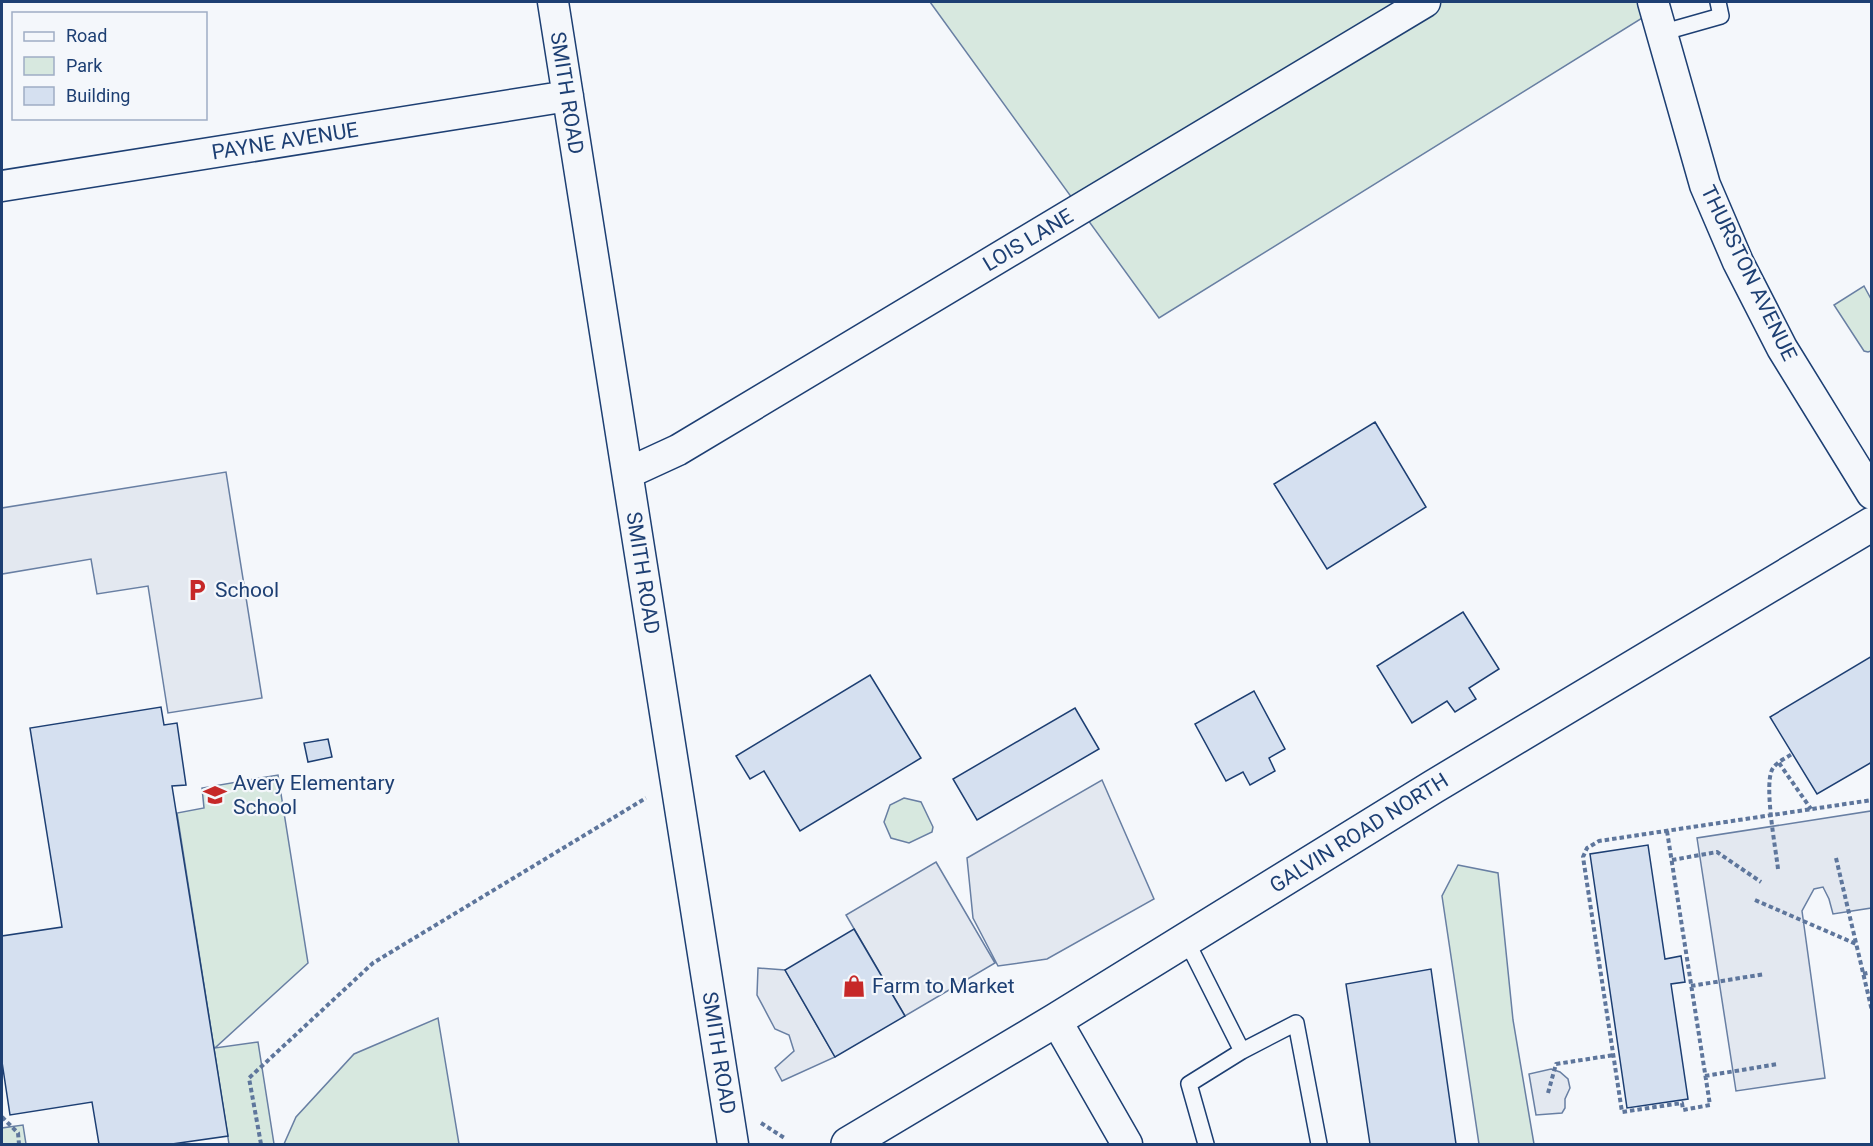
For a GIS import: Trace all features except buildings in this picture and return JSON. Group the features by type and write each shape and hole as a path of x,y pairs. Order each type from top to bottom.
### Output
{"main road":[{"name":"GALVIN ROAD NORTH","path":"848,1144 1056,1020 1433,787 1872,524"}],"street":[{"name":"SMITH ROAD","path":"553,2 733,1144"},
{"name":"LOIS LANE","path":"628,473 678,450 1425,2"},
{"name":"THURSTON AVENUE","path":"1653,2 1705,185 1738,262 1782,348 1872,494"},
{"name":"PAYNE AVENUE","path":"2,186 568,96"},
{"path":"1056,1020 1127,1144"}],"lane":[{"path":"1662,33 1721,15 1718,2"},
{"path":"1186,940 1242,1051"},
{"path":"1206,1144 1189,1084 1242,1051 1296,1023 1319,1144"}],"path":[{"path":"1778,868 1771,815 1770,777 1772,769 1792,754"},
{"path":"1779,763 1811,809"},
{"path":"261,1144 249,1078 374,963 651,794"},
{"path":"1667,831 1710,1106 1683,1110 1682,1103 1622,1112 1583,857 1587,848 1599,841 1872,800"},
{"path":"1672,860 1717,852 1761,882"},
{"path":"1836,858 1872,1011"},
{"path":"1755,900 1856,944"},
{"path":"1863,974 1872,972"},
{"path":"1691,986 1765,974"},
{"path":"1548,1093 1556,1064 1614,1055"},
{"path":"1705,1076 1778,1064"},
{"path":"2,1118 18,1133 19,1144"}],"green space":[{"path":"930,2 1668,2 1159,318"},
{"path":"1864,286 1871,299 1871,351 1868,352 1864,351 1834,305"},
{"path":"278,775 308,963 215,1048 258,1042 274,1144 229,1144 177,813 204,808 202,788"},
{"path":"904,798 921,802 933,827 932,832 909,843 891,838 884,822 890,805"},
{"path":"1458,865 1498,873 1513,1020 1534,1144 1479,1144 1442,896"},
{"path":"438,1018 459,1144 284,1144 296,1117 354,1054"},
{"path":"23,1125 26,1144 2,1144 2,1128"}],"shaded area":[{"name":"School","path":"226,472 262,698 168,713 148,586 97,594 91,559 2,574 2,508"},
{"path":"1102,780 1154,899 1047,959 998,966 973,918 967,858"},
{"path":"1871,811 1871,908 1833,914 1823,887 1814,889 1802,911 1825,1078 1736,1091 1697,838"},
{"path":"936,862 995,963 905,1016 846,915"},
{"path":"758,968 785,970 835,1057 782,1081 775,1068 794,1051 789,1035 775,1029 757,995"},
{"path":"1551,1069 1560,1072 1568,1079 1570,1088 1565,1099 1565,1108 1562,1113 1536,1115 1529,1074"}],"place":[{"name":"School","path":"197,590"},
{"name":"Avery Elementary School","path":"215,795"},
{"name":"Farm to Market","path":"854,986"}]}
